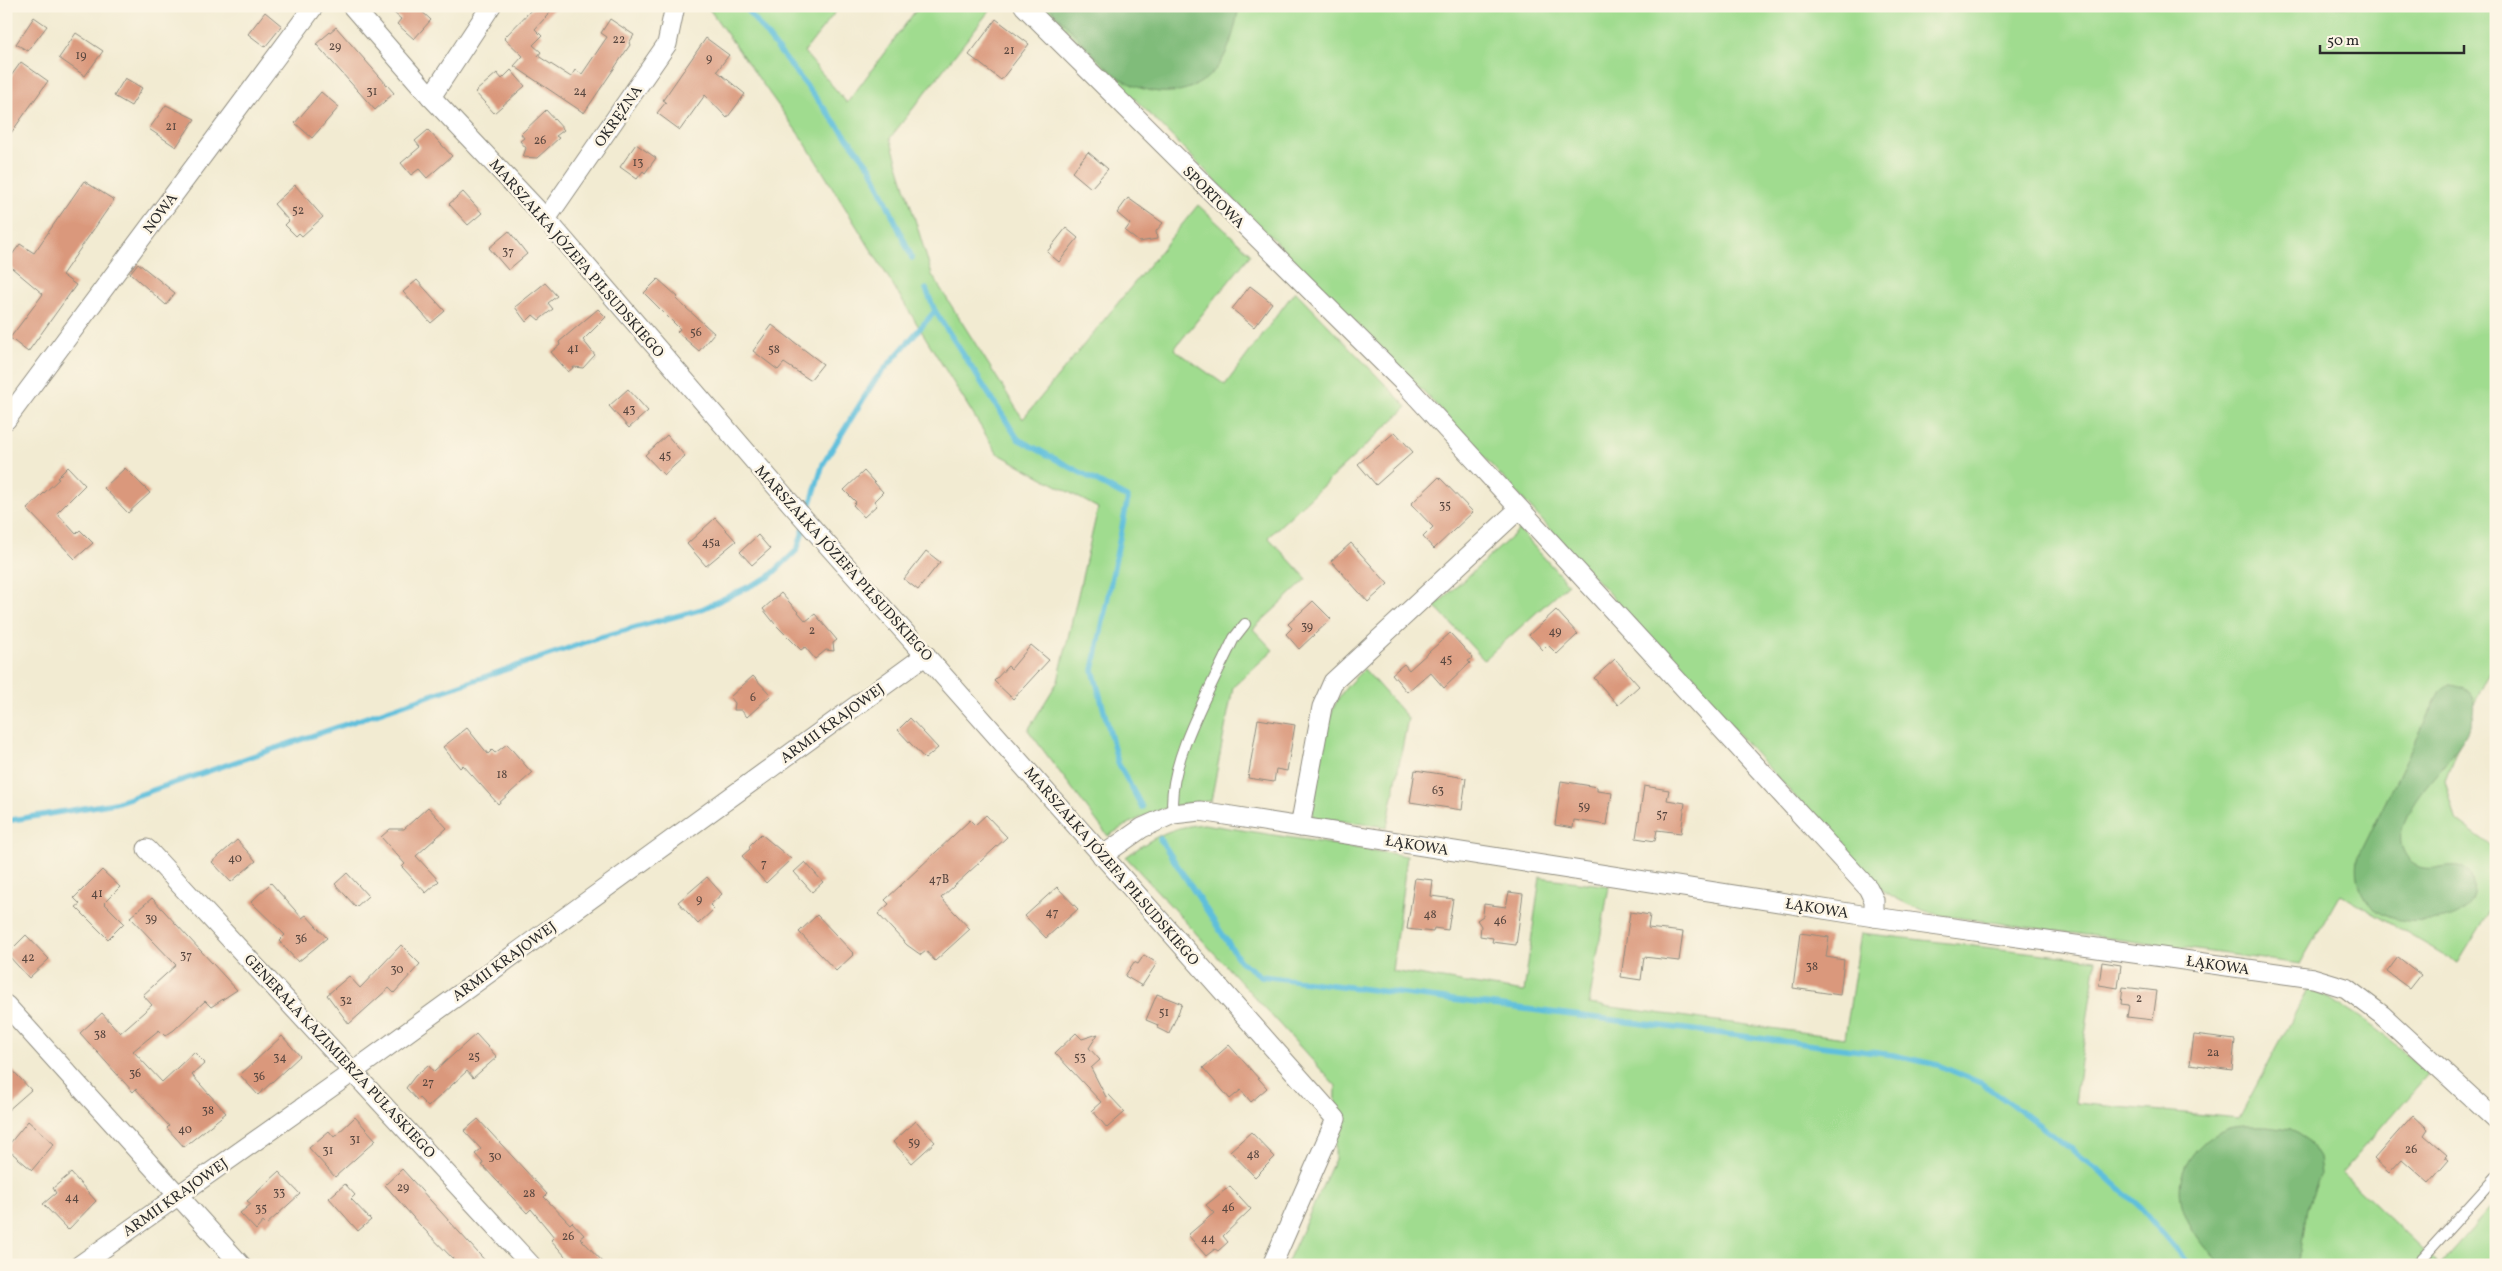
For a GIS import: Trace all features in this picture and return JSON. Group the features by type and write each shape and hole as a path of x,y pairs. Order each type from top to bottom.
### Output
{"street":[{"name":"NOWA","path":"6,420 314,6"},
{"name":"MARSZAŁKA JÓZEFA PIŁSUDSKIEGO","path":"352,6 431,97 546,219 792,505 1336,1119 1272,1265"},
{"path":"431,97 492,6"},
{"name":"OKRĘŻNA","path":"546,219 667,44 675,6"},
{"name":"SPORTOWA","path":"1024,6 1406,385 1868,888 1874,900 1874,917"},
{"path":"1300,827 1322,707 1333,682 1520,509"},
{"name":"ARMII KRAJOWEJ","path":"80,1265 354,1071 926,655"},
{"name":"ŁĄKOWA","path":"1102,856 1142,828 1174,814 1200,811 1874,917 2313,978 2346,988 2382,1015 2496,1120"},
{"name":"GENERAŁA KAZIMIERZA PUŁASKIEGO","path":"147,849 532,1265"},
{"path":"6,1005 241,1265"}],"lane":[{"path":"1174,814 1171,798 1178,758 1234,638 1245,624"},
{"path":"2416,1265 2496,1178"}],"green space":[{"path":"707,6 840,6 804,52 847,103 919,6 993,6 890,138 932,275 1023,419 1198,205 1251,254 1174,349 1225,385 1295,291 1407,407 1268,537 1307,579 1253,629 1273,650 1233,687 1211,801 1183,804 1157,811 1108,836 1028,730 1058,681 1098,508 997,453 805,143"},
{"path":"1043,6 2496,6 2496,660 2474,704 2445,781 2456,820 2496,849 2496,901 2458,963 2340,894 2300,964 1939,915 1907,904 1878,887 1429,397"},
{"path":"1048,6 1239,6 1234,31 1225,56 1215,70 1193,87 1180,91 1166,92 1140,88 1115,74"},
{"path":"1519,530 1568,584 1484,660 1435,606"},
{"path":"1364,669 1408,718 1387,827 1312,817 1325,739 1332,711 1349,684"},
{"path":"2449,685 2462,688 2473,699 2473,718 2458,748 2416,800 2402,830 2401,842 2404,854 2417,866 2430,868 2457,866 2463,868 2468,872 2472,880 2473,896 2463,911 2452,917 2428,921 2398,919 2374,909 2366,900 2360,888 2357,874 2358,858 2434,703 2440,692"},
{"path":"1204,824 1407,856 1392,971 1524,992 1540,877 1609,886 1589,1004 1845,1038 1861,933 2096,960 2075,1103 2239,1118 2308,989 2357,1015 2386,1037 2428,1074 2342,1173 2439,1265 1286,1265 1335,1159 1336,1086 1126,857 1171,830"},
{"path":"2239,1126 2268,1126 2291,1129 2308,1140 2319,1158 2321,1173 2307,1208 2301,1252 2296,1265 2222,1265 2200,1240 2191,1227 2185,1213 2181,1198 2184,1169 2201,1145 2219,1132"},
{"path":"2496,1202 2496,1265 2440,1265"}],"building":[{"path":"386,6 416,6 431,20 414,39 397,24 401,19"},
{"path":"535,6 556,6 535,29 542,36 533,45 541,52 538,56 571,77 575,70 582,74 607,37 601,33 610,19 634,35 629,43 630,45 584,113 514,66 523,56 504,38"},
{"path":"265,12 282,26 265,47 248,34"},
{"path":"34,17 47,26 28,51 16,44"},
{"path":"996,19 1029,44 1001,80 969,55"},
{"path":"336,27 394,93 375,110 316,44"},
{"path":"76,33 103,51 85,76 59,58"},
{"path":"706,38 729,55 717,71 745,94 727,118 705,95 680,130 657,113 666,102 663,100"},
{"path":"21,62 48,81 6,140 6,83"},
{"path":"511,70 525,86 494,113 475,92 497,73 502,79"},
{"path":"125,78 142,88 131,106 114,96"},
{"path":"321,92 339,107 312,138 295,123"},
{"path":"166,105 195,119 176,147 149,129"},
{"path":"546,110 564,130 556,136 559,138 537,158 523,157 526,148 520,141 524,138 521,134"},
{"path":"428,130 452,156 427,178 419,169 411,175 401,163 420,147 415,141"},
{"path":"636,144 656,158 645,173 643,171 637,179 620,167"},
{"path":"1088,152 1108,169 1091,188 1072,172"},
{"path":"84,181 114,200 62,275 76,285 28,352 10,338 43,294 6,263 20,244 34,253"},
{"path":"295,185 323,217 302,236 299,233 296,236 285,225 289,221 274,204"},
{"path":"463,192 482,213 468,225 449,204"},
{"path":"1128,198 1163,223 1156,231 1157,239 1139,242 1125,231 1130,224 1117,213"},
{"path":"1066,228 1078,238 1059,262 1047,252"},
{"path":"509,231 527,254 508,270 489,248"},
{"path":"138,263 175,293 166,305 130,273"},
{"path":"658,279 678,297 676,299 714,333 699,351 677,332 680,329 644,293"},
{"path":"417,280 445,311 431,323 403,292"},
{"path":"545,283 557,296 548,303 553,309 539,320 533,315 526,322 515,307"},
{"path":"1250,286 1272,303 1254,327 1232,309"},
{"path":"598,309 606,317 583,340 595,355 583,368 574,367 568,372 551,352 560,345 559,342"},
{"path":"772,325 823,364 810,380 784,363 778,370 753,351"},
{"path":"628,389 648,411 629,428 609,406"},
{"path":"1395,432 1413,452 1376,485 1358,464"},
{"path":"667,435 685,456 664,475 645,455"},
{"path":"68,467 85,485 57,513 76,534 80,530 93,543 75,559 27,509 59,479 57,478"},
{"path":"125,468 150,493 128,513 104,488"},
{"path":"864,471 883,492 874,501 877,505 864,517 853,505 856,502 844,490"},
{"path":"1439,477 1473,512 1434,549 1423,537 1433,527 1411,504"},
{"path":"715,518 736,541 706,566 687,544"},
{"path":"758,535 770,549 752,565 740,552"},
{"path":"1351,543 1388,584 1368,602 1331,561"},
{"path":"926,551 940,562 918,590 904,579"},
{"path":"781,593 806,621 815,614 837,640 833,643 834,651 826,650 815,659 805,647 801,650 775,624 763,609"},
{"path":"1313,601 1331,619 1299,649 1286,634 1292,628 1288,624"},
{"path":"1556,610 1578,634 1557,654 1548,645 1543,650 1529,635"},
{"path":"1450,633 1473,658 1468,661 1470,663 1444,688 1430,672 1407,692 1392,674 1404,664 1409,670"},
{"path":"1031,645 1049,660 1013,699 994,681 1008,666 1011,669"},
{"path":"1615,659 1639,686 1618,705 1594,678"},
{"path":"753,676 771,695 747,717 741,710 734,710 735,703 730,697"},
{"path":"910,718 938,748 925,759 898,730"},
{"path":"1258,719 1295,725 1287,771 1276,769 1274,782 1248,778"},
{"path":"467,728 488,754 492,750 495,753 507,744 532,773 498,804 463,765 460,768 443,747"},
{"path":"1415,770 1466,778 1462,810 1410,802"},
{"path":"1561,781 1597,787 1597,791 1612,793 1607,825 1574,820 1573,828 1555,825"},
{"path":"1644,786 1669,790 1667,800 1685,803 1681,833 1657,830 1655,841 1636,838"},
{"path":"428,807 447,828 416,856 439,881 426,893 402,867 405,864 381,837 390,829 404,829"},
{"path":"986,815 1007,837 941,898 970,929 935,961 926,951 921,955 907,945 878,914 889,904 885,900 970,820 975,825"},
{"path":"761,834 791,859 766,883 742,856"},
{"path":"237,840 256,861 231,882 212,862"},
{"path":"805,862 823,882 812,892 794,872"},
{"path":"102,870 120,887 104,903 124,923 108,939 76,907 80,904 74,898"},
{"path":"347,873 368,896 356,907 335,884"},
{"path":"707,877 722,894 710,905 714,909 698,924 678,902"},
{"path":"1415,878 1433,880 1431,896 1453,899 1448,930 1434,928 1433,932 1407,929"},
{"path":"271,883 302,918 306,915 327,938 298,962 279,941 285,935 251,902"},
{"path":"1057,887 1078,909 1046,938 1025,916"},
{"path":"1509,892 1523,894 1516,945 1492,942 1493,938 1480,936 1481,926 1477,920 1483,916 1484,904 1506,907"},
{"path":"152,898 237,990 211,1007 205,1001 174,1030 165,1036 159,1030 133,1051 162,1082 194,1052 205,1063 192,1075 226,1113 184,1147 167,1128 169,1126 136,1089 133,1092 80,1033 102,1013 120,1033 152,1005 143,995 176,965 130,917"},
{"path":"1630,912 1650,915 1648,928 1683,932 1679,961 1644,957 1641,980 1621,977"},
{"path":"817,915 854,954 836,971 799,932"},
{"path":"1800,933 1829,937 1826,957 1844,960 1840,995 1793,988"},
{"path":"26,935 49,959 29,978 7,954"},
{"path":"401,945 420,964 394,993 389,988 349,1024 327,995 349,976 360,988"},
{"path":"1144,955 1157,963 1142,986 1125,976 1134,962 1138,964"},
{"path":"2398,957 2421,975 2410,989 2387,972"},
{"path":"2102,962 2121,965 2118,988 2099,985"},
{"path":"2123,987 2157,991 2153,1020 2127,1017 2129,1005 2121,1004"},
{"path":"1157,994 1182,1004 1169,1034 1157,1028 1158,1025 1146,1020"},
{"path":"1076,1033 1082,1039 1098,1034 1089,1048 1100,1060 1091,1068 1106,1097 1109,1095 1125,1112 1107,1128 1092,1110 1101,1102 1055,1053"},
{"path":"476,1034 497,1057 473,1078 467,1071 428,1107 419,1098 417,1100 406,1088 415,1076 428,1065 434,1072"},
{"path":"2194,1035 2235,1040 2232,1070 2190,1064"},
{"path":"282,1036 300,1056 258,1095 240,1075"},
{"path":"1229,1045 1267,1088 1251,1102 1241,1090 1230,1099 1203,1068"},
{"path":"6,1063 31,1090 6,1112"},
{"path":"2413,1115 2428,1129 2424,1135 2447,1155 2445,1157 2449,1160 2429,1183 2402,1159 2389,1173 2374,1159"},
{"path":"355,1117 376,1140 335,1177 309,1148 329,1131 334,1137"},
{"path":"478,1119 547,1194 544,1197 570,1224 572,1222 584,1235 580,1238 606,1265 573,1265 551,1240 554,1237 531,1209 527,1213 482,1165 483,1163 475,1154 481,1149 464,1131"},
{"path":"28,1121 54,1144 32,1170 6,1148"},
{"path":"916,1121 935,1142 912,1163 893,1142"},
{"path":"1251,1132 1275,1157 1255,1177 1230,1151"},
{"path":"402,1169 489,1265 459,1265 419,1224 385,1185"},
{"path":"279,1172 300,1194 266,1225 263,1222 256,1230 240,1213 251,1204 247,1201"},
{"path":"71,1173 96,1201 68,1230 43,1204 56,1193 53,1188"},
{"path":"345,1184 355,1195 351,1199 371,1220 358,1231 329,1198"},
{"path":"1230,1186 1251,1209 1223,1236 1228,1242 1218,1251 1215,1249 1206,1256 1188,1235 1214,1213 1206,1205"}],"waterway":[{"path":"744,6 871,168 912,258"},
{"path":"926,289 935,311 1018,439 1128,498 1093,670 1118,763 1142,807"},
{"path":"807,516 823,464 875,380 935,311"},
{"path":"6,821 115,803 601,637 702,609 769,577 797,550 805,525"},
{"path":"1160,839 1240,961 1261,976 1893,1055 1938,1065 1981,1083 2105,1175 2141,1208 2189,1265"}]}
